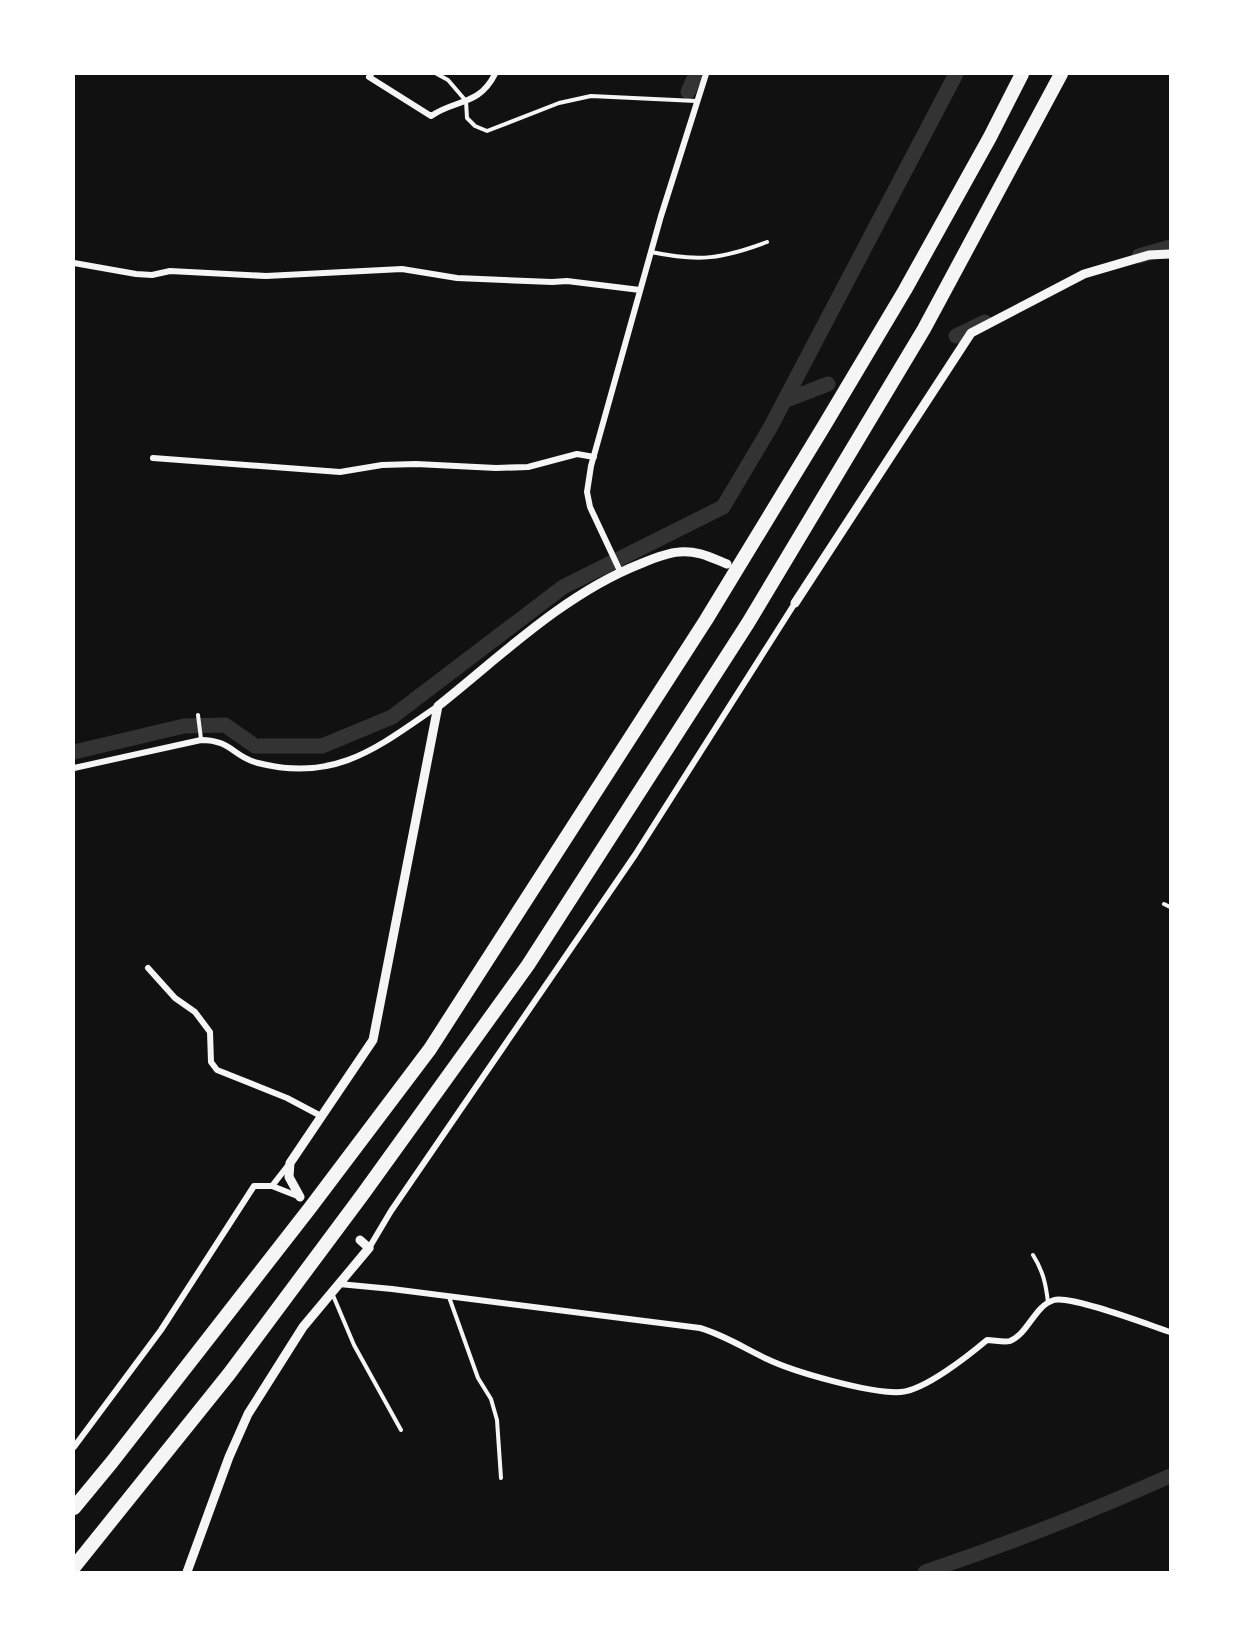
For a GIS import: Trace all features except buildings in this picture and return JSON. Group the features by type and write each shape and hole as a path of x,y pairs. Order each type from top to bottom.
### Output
{"highway":[{"path":"74,1508 288,1237 430,1049 706,620 824,426 905,290 990,137 1022,74"},
{"path":"74,1566 229,1374 363,1194 528,965 748,623 906,360 1060,74"}],"street":[{"path":"371,74 369,77 431,116 444,107 466,102 484,91 495,74"},
{"path":"619,569 590,507 587,492 594,457 651,251 706,74"},
{"path":"187,1572 229,1457 248,1414 303,1327 369,1248 391,1211 635,855 795,603 971,333 1084,274 1115,263 1149,255 1170,254"},
{"path":"74,263 136,274 170,271 266,276 402,269 457,278 567,281 640,290"},
{"path":"153,459 340,472 381,465 416,464 496,468 528,467 577,454 594,457"},
{"path":"74,768 200,737 215,740 230,747 248,761 272,767 304,769 340,765 375,750 438,706 588,588 619,569 679,552 701,553 727,564"},
{"path":"272,1186 373,1040 438,706"},
{"path":"148,968 175,998 195,1012 210,1032 211,1062 218,1070 287,1098 321,1116"},
{"path":"290,1163 289,1177 300,1197"},
{"path":"74,1447 161,1330 254,1186 272,1186 300,1197"},
{"path":"360,1240 369,1248"},
{"path":"335,1288 448,1296 700,1328 716,1332 769,1360 820,1378 874,1390 901,1392 914,1389 958,1365 987,1340 1008,1342 1017,1336 1045,1304 1056,1299 1075,1302 1170,1332"}],"lane":[{"path":"437,74 448,80 466,102 467,118 475,126 487,131 559,103 591,96 696,102"},
{"path":"651,251 675,257 716,258 733,255 767,242"},
{"path":"198,715 200,737"},
{"path":"1164,904 1170,907"},
{"path":"1033,1255 1041,1267 1046,1282 1048,1303"},
{"path":"335,1288 354,1345 400,1430"},
{"path":"448,1296 478,1378 491,1399 497,1420 501,1478"}],"waterway":[{"path":"688,92 696,74"},
{"path":"74,752 184,726 225,725 255,746 322,746 392,717 563,587 723,507 770,428 956,74"},
{"path":"1139,256 1170,247"},
{"path":"956,336 985,322"},
{"path":"784,401 828,384"},
{"path":"925,1572 1049,1527 1170,1476"}]}
